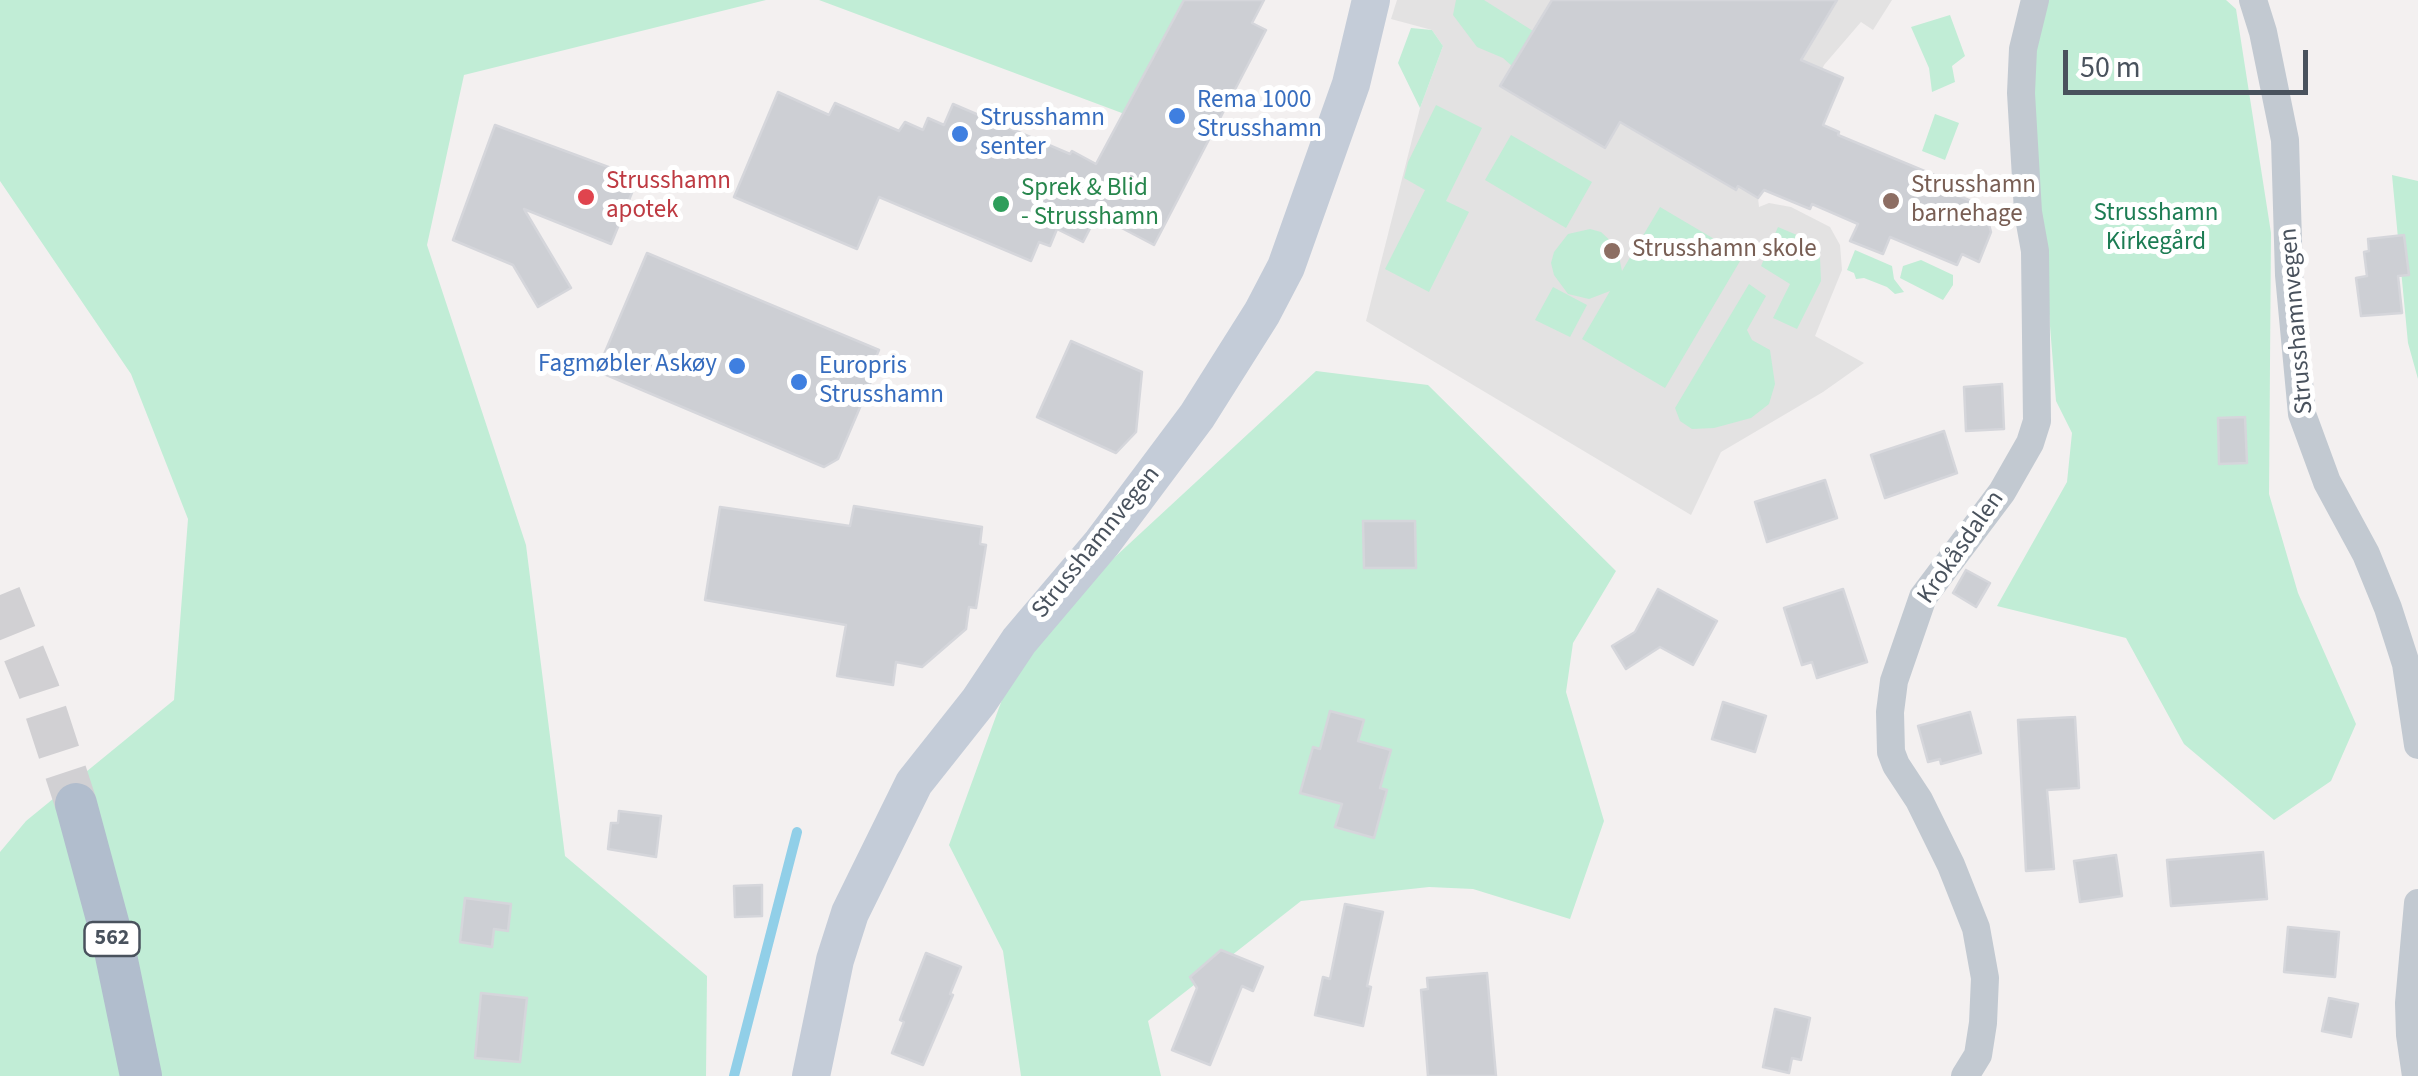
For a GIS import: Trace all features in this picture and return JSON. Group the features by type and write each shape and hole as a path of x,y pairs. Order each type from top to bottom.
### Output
{"main road":[{"name":"562","path":"76,804 113,942 140,1076"}],"street":[{"name":"Strusshamnvegen","path":"811,1076 835,960 850,913 914,783 978,701 1019,640 1102,543 1197,416 1286,267 1352,84 1371,0"},
{"name":"Krokåsdalen","path":"1965,1076 1978,1056 1984,1022 1984,978 1976,928 1951,864 1919,800 1896,765 1891,752 1890,712 1894,681 1923,598 2002,492 2038,421 2035,251 2028,212 2021,93 2024,50 2035,0"},
{"name":"Strusshamnvegen","path":"2254,0 2285,140 2289,276 2302,414 2327,482 2366,554 2388,608 2406,664 2418,744"},
{"path":"2416,1076 2409,1004 2418,903"}],"shaded area":[{"name":"Strusshamn skole","path":"1397,0 1892,0 1873,30 1861,22 1824,65 1798,129 1758,198 1759,207 1769,203 1791,207 1830,227 1840,245 1842,270 1815,336 1864,363 1721,452 1691,515 1366,321 1420,108 1443,46 1432,30 1391,19"}],"green space":[{"path":"0,0 766,0 464,75 427,245 526,545 565,856 707,976 706,1076 0,1076 0,852 26,821 174,700 188,519 131,374 0,181"},
{"path":"819,0 1225,0 1146,122"},
{"path":"1456,0 1484,0 1533,31 1512,66 1477,47 1453,15"},
{"name":"Strusshamn Kirkegård","path":"2045,0 2226,0 2236,9 2271,233 2269,494 2298,593 2356,724 2331,781 2274,820 2184,744 2126,638 1997,606 2067,482 2072,433 2056,401 2030,76"},
{"path":"1950,15 1965,56 1952,66 1955,82 1932,92 1929,68 1911,27"},
{"path":"1411,28 1432,30 1443,46 1420,108 1398,63"},
{"path":"1436,105 1482,128 1446,201 1469,212 1429,292 1385,269 1425,190 1404,178"},
{"path":"1935,114 1959,123 1945,160 1922,151"},
{"path":"1511,135 1592,182 1566,228 1485,180"},
{"path":"2392,175 2418,181 2418,379 2408,343"},
{"path":"1660,207 1743,256 1665,388 1582,339 1610,291 1589,299 1568,294 1554,275 1551,263 1568,234 1590,229 1601,232 1617,247 1622,271"},
{"path":"1778,227 1811,241 1820,257 1821,281 1797,329 1773,318 1790,284 1761,266"},
{"path":"1855,250 1892,266 1894,279 1904,292 1895,294 1864,278 1856,279 1847,270"},
{"path":"1921,260 1953,275 1953,285 1943,300 1900,278 1903,266"},
{"path":"1749,284 1766,296 1747,330 1752,340 1770,350 1775,384 1769,404 1751,418 1714,428 1692,429 1680,421 1675,408"},
{"path":"1553,287 1587,305 1570,337 1535,320"},
{"path":"1316,371 1428,385 1616,571 1573,643 1566,692 1604,821 1570,919 1473,889 1429,887 1301,901 1148,1021 1161,1076 1021,1076 1003,951 949,845 1023,642"}],"building":[{"name":"Strusshamn senter","path":"1184,0 1264,0 1252,23 1266,30 1154,245 1097,215 1083,242 1057,229 1050,246 1039,242 1031,261 879,197 857,249 734,197 778,92 829,115 835,103 899,131 905,122 923,130 928,118 944,125 953,104 1096,164"},
{"path":"1552,0 1837,0 1801,60 1843,78 1823,125 1839,132 1838,135 1958,185 1954,194 1984,206 1991,232 1979,262 1962,254 1957,265 1890,237 1883,254 1850,241 1858,224 1812,204 1810,209 1764,190 1758,198 1738,186 1736,190 1620,122 1605,148 1500,86"},
{"path":"495,125 638,178 611,244 524,209 571,288 538,307 513,265 453,240"},
{"path":"2404,235 2409,275 2398,276 2402,313 2361,316 2356,278 2367,276 2364,252 2369,251 2368,239"},
{"path":"647,253 879,350 875,359 878,365 838,459 824,467 597,371"},
{"path":"1071,341 1142,372 1136,432 1116,453 1037,417"},
{"path":"2002,384 2004,429 1966,431 1964,387"},
{"path":"2245,417 2247,463 2219,464 2218,418"},
{"path":"1944,431 1957,473 1885,498 1871,455"},
{"path":"1825,480 1837,518 1767,542 1755,502"},
{"path":"854,506 982,527 980,544 986,545 976,608 969,607 966,629 922,667 896,662 893,685 837,676 846,625 705,600 720,507 850,526"},
{"path":"1363,521 1415,521 1416,568 1364,568"},
{"path":"1966,570 1990,583 1976,607 1953,593"},
{"path":"1658,589 1717,621 1693,665 1660,647 1626,669 1612,646 1635,632"},
{"path":"1843,589 1867,662 1817,678 1812,662 1802,665 1784,608"},
{"path":"1723,702 1766,716 1755,752 1712,739"},
{"path":"1330,711 1364,720 1358,741 1391,750 1380,788 1387,790 1374,838 1335,827 1342,804 1300,793 1313,747 1320,749"},
{"path":"1970,712 1981,753 1941,764 1940,759 1928,762 1918,726"},
{"path":"2075,717 2079,788 2047,790 2054,869 2026,871 2018,720"},
{"path":"619,811 661,816 656,857 608,849 611,823 618,823"},
{"path":"2263,852 2267,899 2171,906 2167,860"},
{"path":"2116,855 2122,896 2080,902 2074,861"},
{"path":"762,885 762,916 735,917 734,886"},
{"path":"465,898 511,904 508,931 494,929 492,947 460,942"},
{"path":"1345,904 1383,912 1363,1026 1315,1015 1323,977 1330,979"},
{"path":"2288,927 2339,932 2335,977 2284,972"},
{"path":"1221,950 1263,967 1253,991 1242,986 1210,1065 1172,1050 1197,988 1190,977"},
{"path":"926,953 961,967 923,1065 892,1053 904,1022 900,1020"},
{"path":"1487,973 1496,1076 1428,1076 1421,990 1428,989 1427,978"},
{"path":"481,993 527,998 520,1062 475,1058"},
{"path":"2329,998 2358,1004 2351,1037 2322,1031"},
{"path":"1775,1009 1810,1018 1801,1060 1792,1058 1789,1073 1763,1067"}],"waterway":[{"path":"734,1076 797,832"}],"tunnel":[{"path":"0,595 39,691 76,804"}],"place":[{"name":"Rema 1000 Strusshamn","path":"1177,116"},
{"name":"Strusshamn senter","path":"960,134"},
{"name":"Strusshamn apotek","path":"586,197"},
{"name":"Strusshamn barnehage","path":"1891,201"},
{"name":"Sprek & Blid - Strusshamn","path":"1001,204"},
{"name":"Strusshamn skole","path":"1612,251"},
{"name":"Fagmøbler Askøy","path":"737,366"},
{"name":"Europris Strusshamn","path":"799,382"}]}
